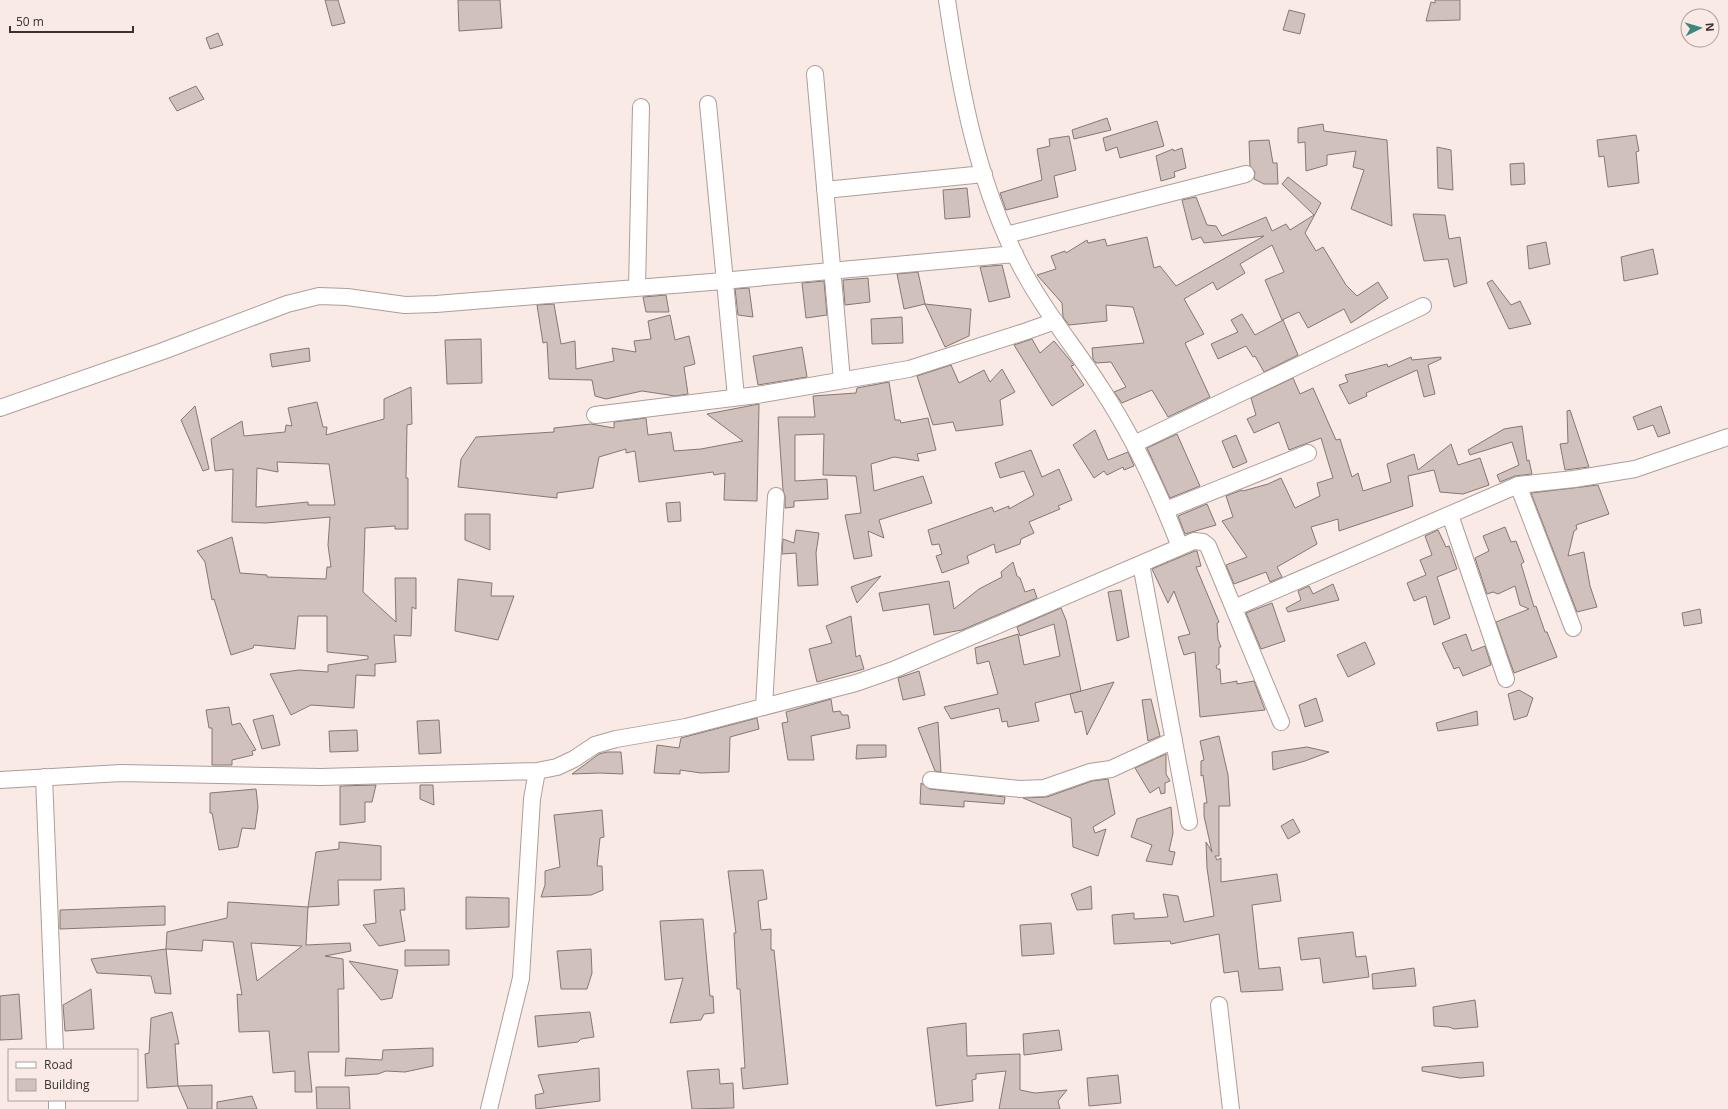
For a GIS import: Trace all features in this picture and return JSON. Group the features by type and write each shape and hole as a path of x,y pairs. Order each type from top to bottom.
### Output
{"street":[{"path":"947,0 957,71 970,129 984,174 1006,235 1015,254 1055,321 1101,387 1134,444 1166,510 1180,547"},
{"path":"815,74 842,380"},
{"path":"708,104 736,397"},
{"path":"637,288 641,107"},
{"path":"825,190 984,174"},
{"path":"1006,235 1246,174"},
{"path":"0,408 163,351 287,304 319,296 347,297 405,306 725,281 1015,254"},
{"path":"1134,444 1423,306"},
{"path":"595,414 736,397 909,369 1055,321"},
{"path":"1234,608 1518,485 1635,469 1728,437"},
{"path":"1166,510 1308,454"},
{"path":"1518,485 1573,628"},
{"path":"764,707 776,496"},
{"path":"1450,515 1506,679"},
{"path":"0,780 121,773 321,777 537,771 557,767 574,759 594,745 616,739 686,727 856,683 893,670 1194,541 1203,542 1208,546 1281,722"},
{"path":"1141,564 1189,822"},
{"path":"931,780 1020,789 1044,788 1090,772 1111,769 1174,740"},
{"path":"488,1109 521,978 532,799 537,771"},
{"path":"44,777 55,1049"},
{"path":"1219,1005 1231,1109"}],"building":[{"path":"325,0 338,0 345,23 332,26"},
{"path":"458,0 500,0 502,28 459,31"},
{"path":"1435,0 1460,0 1460,20 1426,21 1431,2 1435,3"},
{"path":"1289,10 1305,14 1300,34 1283,30"},
{"path":"218,33 223,45 210,49 206,38"},
{"path":"196,86 204,99 177,111 169,98"},
{"path":"1107,118 1111,130 1074,139 1072,130"},
{"path":"1157,121 1164,146 1120,158 1117,147 1106,151 1103,138"},
{"path":"1323,124 1324,131 1387,140 1392,226 1351,209 1364,170 1353,167 1356,151 1327,155 1327,165 1306,171 1305,142 1298,143 1298,128"},
{"path":"1636,135 1639,151 1636,152 1639,183 1608,187 1604,156 1599,157 1597,140"},
{"path":"1069,136 1076,170 1054,176 1058,197 1006,210 1000,193 1042,180 1037,149 1050,146 1049,139"},
{"path":"1269,140 1273,163 1277,163 1278,184 1264,184 1254,179 1255,172 1250,166 1249,141"},
{"path":"1437,147 1451,150 1453,190 1438,188"},
{"path":"1182,148 1186,168 1174,172 1175,177 1161,181 1156,156 1173,149 1174,151"},
{"path":"1524,163 1525,184 1511,185 1510,164"},
{"path":"1288,177 1321,203 1305,233 1316,251 1323,247 1346,285 1357,296 1378,282 1388,298 1351,323 1344,309 1308,328 1299,312 1282,320 1265,280 1284,272 1272,245 1240,264 1245,273 1217,290 1213,282 1184,299 1204,334 1185,343 1210,397 1168,417 1152,390 1122,403 1114,392 1126,387 1111,362 1096,363 1093,359 1092,348 1144,343 1133,307 1106,305 1107,321 1069,325 1063,317 1062,303 1037,275 1056,269 1051,256 1065,251 1066,253 1087,240 1088,243 1105,239 1107,246 1147,237 1154,268 1160,266 1176,286 1264,236 1204,243 1201,237 1192,240 1182,200 1196,197 1207,225 1216,226 1222,236 1266,217 1272,231 1286,224 1290,230 1314,215 1282,184"},
{"path":"967,188 970,217 945,219 943,190"},
{"path":"1413,214 1445,215 1449,239 1460,237 1467,283 1454,287 1448,259 1424,261"},
{"path":"1546,242 1550,264 1529,269 1527,246"},
{"path":"1653,249 1658,274 1624,281 1621,257"},
{"path":"1002,265 1010,297 989,302 980,267"},
{"path":"918,272 925,304 904,309 897,274"},
{"path":"868,278 870,302 845,305 843,280"},
{"path":"1492,280 1511,305 1520,301 1531,324 1509,329 1487,283"},
{"path":"824,281 827,315 806,318 802,283"},
{"path":"749,288 753,317 738,315 735,289"},
{"path":"666,295 669,312 646,312 643,297"},
{"path":"554,304 561,344 575,341 576,369 614,361 612,348 636,352 634,341 651,339 648,321 670,315 675,340 689,336 695,364 684,367 688,394 675,396 642,391 606,399 595,396 592,380 549,379 547,342 543,343 537,305"},
{"path":"925,304 971,309 969,336 945,347"},
{"path":"1242,314 1255,335 1283,320 1298,355 1264,372 1255,356 1253,357 1246,346 1218,359 1211,344 1238,332 1231,320"},
{"path":"902,317 903,343 872,344 871,319"},
{"path":"481,339 482,383 447,384 445,340"},
{"path":"1032,339 1040,353 1054,341 1074,365 1071,366 1084,385 1052,406 1014,345"},
{"path":"802,347 807,377 758,385 753,356"},
{"path":"309,348 310,361 272,367 270,354"},
{"path":"1411,357 1412,360 1441,357 1441,359 1428,365 1435,394 1424,397 1417,370 1366,393 1367,396 1349,404 1339,385 1348,382 1345,375 1387,364 1388,367"},
{"path":"951,365 959,383 984,370 990,382 1002,369 1015,392 1000,400 1003,425 956,431 953,422 933,425 917,376"},
{"path":"1293,378 1300,394 1313,388 1336,440 1340,439 1352,477 1358,473 1363,491 1391,482 1387,464 1414,454 1418,470 1451,444 1458,465 1480,458 1489,485 1463,494 1440,492 1434,470 1408,476 1413,506 1339,531 1338,519 1311,527 1317,544 1277,567 1282,577 1270,582 1266,572 1234,584 1226,565 1247,557 1222,521 1233,517 1226,496 1242,490 1268,484 1281,478 1295,508 1320,496 1317,483 1333,478 1321,438 1289,450 1279,422 1254,433 1247,419 1256,415 1251,398"},
{"path":"889,382 895,420 900,420 901,423 928,418 936,450 917,454 919,461 894,457 871,464 874,491 923,476 932,503 879,520 884,538 868,531 872,556 854,559 845,515 861,513 856,476 823,475 824,434 795,435 795,481 827,479 828,499 794,501 794,507 785,508 778,417 815,417 813,396 856,393 857,388"},
{"path":"411,387 412,424 407,425 406,478 408,478 408,529 395,529 395,526 365,528 363,592 396,622 395,578 416,578 416,609 412,607 411,636 394,635 396,662 375,664 375,676 356,675 354,708 311,705 291,715 270,674 299,670 328,672 328,665 368,659 368,656 327,652 327,616 298,616 295,649 254,645 253,648 231,655 214,599 212,600 205,562 197,551 232,537 240,573 267,575 267,577 326,579 327,567 331,567 328,545 330,517 266,523 232,522 233,469 215,471 211,439 242,421 244,436 285,432 286,425 292,426 288,408 317,402 323,427 327,427 326,435 384,419 384,399","holes":["277,462 329,464 335,505 308,505 308,502 256,507 257,468 278,472"]},
{"path":"759,404 757,501 724,500 725,473 714,475 713,472 639,482 635,451 626,453 626,449 599,457 593,488 557,493 557,498 458,487 461,459 476,437 554,432 554,428 591,424 614,428 614,422 646,418 648,435 671,432 674,451 701,449 743,441 707,414"},
{"path":"195,406 209,469 203,471 181,420"},
{"path":"1661,406 1670,433 1658,437 1653,425 1638,430 1633,417"},
{"path":"1570,410 1589,467 1565,470 1560,444 1568,443 1567,411"},
{"path":"1522,426 1527,461 1529,460 1532,474 1515,476 1500,482 1497,475 1519,465 1512,442 1470,455 1468,450 1504,429"},
{"path":"1095,430 1108,460 1128,452 1134,466 1124,470 1123,467 1107,475 1104,471 1094,478 1073,445"},
{"path":"1177,434 1200,486 1170,498 1147,448"},
{"path":"1236,435 1247,462 1233,468 1222,441"},
{"path":"1031,450 1042,477 1059,469 1072,500 1058,506 1060,509 1029,522 1034,533 1021,539 1020,544 996,553 994,544 967,556 969,563 942,573 936,556 942,554 939,544 932,545 928,530 992,507 994,512 1009,506 1009,509 1034,495 1024,471 1000,478 995,463"},
{"path":"1598,485 1609,514 1576,525 1577,529 1574,531 1568,556 1584,552 1590,586 1597,607 1577,612 1531,493"},
{"path":"680,502 681,521 668,522 666,503"},
{"path":"1207,504 1216,525 1185,534 1178,516"},
{"path":"465,514 490,514 490,550 465,540"},
{"path":"1505,527 1511,542 1516,541 1524,562 1521,564 1534,607 1536,606 1545,632 1547,632 1557,657 1514,673 1496,622 1529,609 1520,605 1515,586 1498,594 1493,592 1487,594 1475,558 1489,551 1483,536"},
{"path":"796,530 819,533 816,553 818,585 798,586 796,553 782,554 783,539 794,543"},
{"path":"1438,530 1446,547 1449,546 1457,569 1437,577 1450,618 1434,625 1426,596 1414,601 1407,583 1426,575 1420,560 1432,555 1425,536"},
{"path":"1197,551 1201,566 1196,567 1219,622 1217,623 1218,639 1221,647 1219,647 1219,664 1216,666 1217,669 1220,669 1221,684 1237,681 1237,684 1254,681 1265,710 1200,717 1195,652 1184,655 1178,637 1190,634 1174,591 1168,603 1152,569"},
{"path":"1013,562 1017,576 1020,578 1025,592 1034,589 1037,598 962,630 934,635 929,604 883,611 879,593 949,581 954,609 979,589 1002,577 1001,572"},
{"path":"881,576 857,603 851,587"},
{"path":"458,579 492,583 491,596 514,596 498,640 455,631"},
{"path":"1333,584 1339,600 1288,612 1286,608 1301,600 1298,591 1309,586 1313,594"},
{"path":"1121,590 1129,637 1117,641 1108,592"},
{"path":"1272,603 1285,641 1261,649 1246,613"},
{"path":"1061,608 1066,620 1081,691 1035,703 1039,721 1008,727 1007,721 1002,722 999,708 951,719 944,707 998,694 989,661 977,664 975,648 1018,634 1024,665 1060,656 1054,624 1020,636 1017,627"},
{"path":"1700,609 1702,623 1684,626 1682,613"},
{"path":"851,616 856,657 860,655 864,669 817,682 809,649 832,643 826,626"},
{"path":"1466,634 1472,651 1485,646 1491,665 1463,676 1459,667 1454,669 1442,643"},
{"path":"1365,642 1375,664 1348,677 1337,655"},
{"path":"919,671 925,695 903,700 898,678"},
{"path":"1114,682 1087,735 1082,711 1075,713 1070,694"},
{"path":"1519,690 1533,698 1527,716 1514,720 1508,694"},
{"path":"1316,698 1323,721 1305,727 1299,705"},
{"path":"831,699 833,712 840,711 842,715 848,715 850,728 811,736 814,760 788,760 782,723 788,722 786,712"},
{"path":"1151,699 1160,736 1148,741 1142,700"},
{"path":"229,707 232,725 240,723 256,750 252,751 253,755 232,760 232,765 212,765 212,728 209,728 206,710"},
{"path":"1477,711 1478,725 1438,731 1436,723"},
{"path":"273,715 280,745 262,749 253,720"},
{"path":"757,718 759,729 730,737 729,772 701,773 680,770 680,774 654,773 657,745 679,748 681,738"},
{"path":"439,720 441,753 419,754 417,721"},
{"path":"938,722 941,772 935,771 918,728"},
{"path":"357,730 358,751 330,752 329,731"},
{"path":"1219,736 1228,775 1230,806 1219,806 1219,856 1215,856 1217,860 1221,858 1221,882 1277,874 1281,901 1252,905 1259,969 1280,967 1283,990 1241,992 1238,971 1224,973 1219,934 1171,944 1170,941 1114,944 1112,915 1134,913 1134,919 1168,917 1163,894 1178,896 1184,922 1214,916 1207,868 1206,842 1212,852 1204,816 1204,803 1207,803 1203,775 1201,776 1201,761 1204,760 1200,741"},
{"path":"857,745 886,745 886,757 856,759"},
{"path":"1307,747 1329,752 1305,761 1273,770 1272,752"},
{"path":"607,752 621,752 623,774 572,774 599,754"},
{"path":"1166,754 1166,774 1170,781 1165,783 1165,793 1161,794 1159,787 1150,793 1135,768"},
{"path":"1108,779 1115,814 1093,827 1095,833 1106,829 1098,856 1073,847 1071,818 1023,798 1047,797 1092,781"},
{"path":"921,783 930,789 1005,797 1004,804 964,801 964,807 920,804"},
{"path":"376,785 372,802 365,802 365,822 340,825 340,786"},
{"path":"420,785 433,785 434,805 420,799"},
{"path":"256,789 258,807 255,829 242,828 238,847 219,850 212,813 210,813 210,793"},
{"path":"1171,807 1173,833 1169,851 1175,852 1172,865 1146,861 1152,845 1131,837 1137,819"},
{"path":"602,810 604,837 600,838 597,866 602,866 603,890 591,895 541,897 545,885 545,871 560,867 554,815"},
{"path":"1293,819 1300,832 1288,839 1281,826"},
{"path":"339,842 381,846 381,880 338,880 339,905 308,907 316,852 339,849"},
{"path":"763,870 767,899 758,901 761,930 771,929 771,950 774,950 788,1084 743,1089 741,1068 745,1068 740,989 737,989 734,933 736,933 728,871"},
{"path":"1091,886 1092,909 1077,910 1071,894"},
{"path":"404,888 405,910 400,910 405,941 379,946 363,925 376,923 374,890"},
{"path":"466,897 509,898 509,927 466,929"},
{"path":"228,902 308,907 306,945 350,943 351,951 325,956 343,959 344,989 338,989 339,1052 308,1052 312,1092 295,1092 295,1071 273,1073 269,1031 239,1032 237,994 242,995 233,942 203,940 202,951 166,949 167,932 227,918","holes":["251,943 302,946 257,981"]},
{"path":"165,906 165,925 60,929 60,910"},
{"path":"703,919 710,996 713,996 714,1013 704,1014 701,1020 670,1023 683,978 665,980 660,921"},
{"path":"1051,923 1054,954 1022,956 1020,925"},
{"path":"1353,932 1356,957 1366,956 1369,977 1323,983 1320,958 1301,960 1298,938"},
{"path":"166,949 171,994 155,993 151,976 97,973 91,959"},
{"path":"591,949 592,973 587,989 561,989 557,951"},
{"path":"405,950 449,950 449,965 405,966"},
{"path":"349,961 398,970 392,998 381,1000"},
{"path":"1414,968 1416,986 1373,989 1372,974"},
{"path":"91,989 94,1029 65,1031 63,1005"},
{"path":"19,994 22,1039 0,1040 0,996"},
{"path":"1475,1000 1478,1027 1454,1029 1449,1027 1434,1026 1433,1007"},
{"path":"172,1012 179,1044 175,1044 178,1086 147,1088 145,1054 149,1053 151,1018"},
{"path":"590,1012 594,1037 581,1039 578,1042 538,1047 535,1016"},
{"path":"966,1023 967,1056 1020,1054 1020,1090 1035,1093 1067,1090 1058,1101 1060,1109 999,1109 1006,1071 976,1074 976,1079 972,1080 973,1101 936,1106 927,1028"},
{"path":"1059,1030 1062,1050 1024,1055 1023,1034"},
{"path":"433,1048 433,1066 405,1072 386,1071 378,1074 345,1076 346,1058 382,1060 383,1050"},
{"path":"1483,1062 1484,1076 1460,1078 1422,1071 1422,1067"},
{"path":"599,1068 600,1101 536,1109 535,1095 544,1093 538,1075"},
{"path":"719,1069 720,1084 733,1083 734,1108 692,1109 687,1071"},
{"path":"1118,1075 1121,1103 1089,1106 1087,1078"},
{"path":"212,1085 212,1109 188,1109 178,1086"},
{"path":"316,1087 349,1087 350,1109 317,1109"},
{"path":"252,1096 257,1109 217,1109 217,1102"}]}
